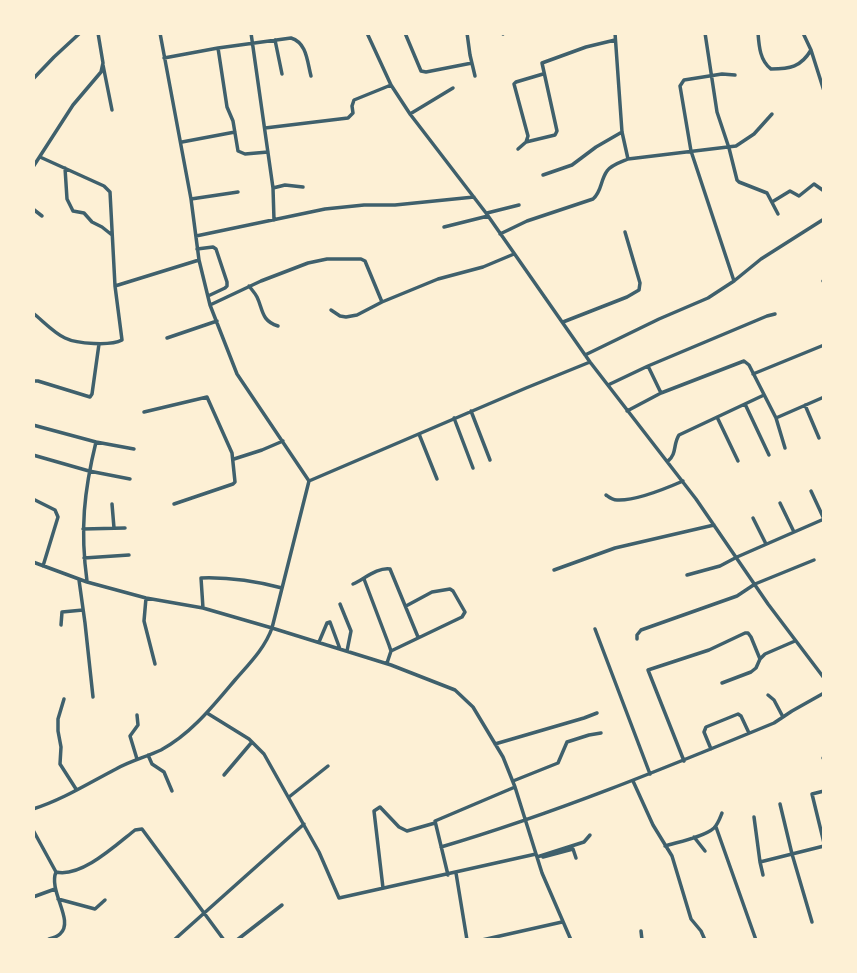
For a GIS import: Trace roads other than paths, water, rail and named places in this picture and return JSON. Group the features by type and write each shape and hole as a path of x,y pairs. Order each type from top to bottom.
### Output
{"street":[{"path":"33,79 80,33"},
{"path":"98,33 112,110"},
{"path":"33,808 50,803 160,750 207,713 261,649 272,628 309,481 237,374 210,305 199,260 191,199 160,33"},
{"path":"251,33 273,188 274,220"},
{"path":"367,33 391,85 410,114 474,197 590,362 683,481 824,678"},
{"path":"405,33 421,71 472,63"},
{"path":"467,33 475,76"},
{"path":"615,33 622,132 628,159"},
{"path":"705,33 717,113 739,182 764,191 778,214"},
{"path":"758,33 763,59 771,69 800,64 811,50"},
{"path":"803,33 824,91"},
{"path":"164,58 291,38 297,39 304,48 311,76"},
{"path":"275,40 282,75"},
{"path":"518,149 526,142 555,135 557,131 541,64 586,47 615,40"},
{"path":"218,48 227,107 240,153 268,152"},
{"path":"33,167 73,105 99,74 103,63"},
{"path":"526,142 527,130 514,85 543,74"},
{"path":"734,281 691,152 680,86 684,80 711,75 736,75"},
{"path":"265,128 348,118 353,113 354,100 391,85"},
{"path":"410,114 453,88"},
{"path":"500,234 527,221 593,199 600,192 608,170 628,159 736,146 754,134 772,114"},
{"path":"181,142 235,132"},
{"path":"543,175 561,170 622,132"},
{"path":"33,313 65,338 99,344 122,340 115,286 109,190 40,156"},
{"path":"65,168 67,199 73,211 87,215 92,222 112,235"},
{"path":"772,202 790,191 800,196 814,184 824,191"},
{"path":"273,188 285,185 303,187"},
{"path":"191,199 238,192"},
{"path":"196,236 325,209 474,197"},
{"path":"444,227 519,205"},
{"path":"33,209 42,216"},
{"path":"585,355 659,318 708,298 761,259 824,219"},
{"path":"563,322 639,290 640,283 625,232"},
{"path":"197,249 216,249 228,284 208,296"},
{"path":"331,310 340,316 357,315 438,279 483,267 514,254"},
{"path":"210,305 296,267 318,260 337,258 361,259 366,262 382,302"},
{"path":"115,286 199,260"},
{"path":"249,286 258,300 262,314 278,326"},
{"path":"608,385 775,314"},
{"path":"167,338 216,321"},
{"path":"33,381 90,397 99,344"},
{"path":"754,374 824,345"},
{"path":"627,411 661,393 744,361 749,365 776,418 785,448"},
{"path":"309,481 590,362"},
{"path":"648,366 661,393"},
{"path":"668,461 674,455 679,435 764,394"},
{"path":"144,412 207,397 234,459 233,484 174,504"},
{"path":"776,418 824,397"},
{"path":"745,404 769,455"},
{"path":"805,405 818,438"},
{"path":"471,411 490,460"},
{"path":"717,417 738,461"},
{"path":"454,418 473,468"},
{"path":"33,425 134,449"},
{"path":"419,434 437,479"},
{"path":"234,459 283,441"},
{"path":"88,582 83,529 85,492 96,442"},
{"path":"33,455 130,479"},
{"path":"606,495 617,500 631,498 683,481"},
{"path":"687,576 720,566 824,519 811,491"},
{"path":"33,499 57,513 43,566"},
{"path":"780,503 794,532"},
{"path":"112,504 114,528"},
{"path":"753,518 766,544"},
{"path":"554,570 615,548 714,525"},
{"path":"83,529 125,528"},
{"path":"84,558 129,555"},
{"path":"637,639 641,630 737,596 755,584 814,560"},
{"path":"33,562 79,580 146,598 203,608 319,642 387,663 455,690 473,707 513,781 542,873 571,940"},
{"path":"353,584 385,568 392,570 418,637"},
{"path":"203,608 201,578 253,580 282,588"},
{"path":"364,579 391,651 387,663"},
{"path":"79,580 93,697"},
{"path":"391,651 462,617 464,612 453,591 446,588 406,606"},
{"path":"146,598 144,621 155,664"},
{"path":"340,604 351,631 347,651"},
{"path":"61,625 62,612 83,610"},
{"path":"319,642 327,623 330,622 340,649"},
{"path":"595,629 650,774"},
{"path":"681,762 648,670 709,650 745,633 751,637 760,659"},
{"path":"722,683 751,673 765,654 795,641"},
{"path":"442,847 527,821 681,762 774,723 824,693"},
{"path":"768,695 774,700 783,717"},
{"path":"64,699 58,719 60,764 76,790"},
{"path":"207,713 252,742 270,763 319,852 339,898 573,849 576,858"},
{"path":"495,744 597,713"},
{"path":"712,749 704,729 737,714 741,716 749,733"},
{"path":"137,715 138,725 130,736 137,759"},
{"path":"513,781 558,762 567,742 589,734 601,733"},
{"path":"224,775 252,742"},
{"path":"148,755 152,764 164,772 172,791"},
{"path":"289,797 328,766"},
{"path":"633,781 675,864 691,919 705,940"},
{"path":"383,888 374,811 380,807 399,827 407,831 435,823 515,787"},
{"path":"760,862 824,845 811,794 824,791"},
{"path":"779,804 812,922"},
{"path":"665,846 706,833 716,827 722,813"},
{"path":"754,817 763,875"},
{"path":"435,823 448,874"},
{"path":"174,940 304,824"},
{"path":"716,827 756,940"},
{"path":"55,872 64,873 95,861 135,830 142,829 225,940"},
{"path":"33,830 55,872 53,882 63,913 64,927 60,934 49,939"},
{"path":"537,857 584,842 590,835"},
{"path":"694,837 705,851"},
{"path":"456,872 467,940"},
{"path":"33,897 55,889"},
{"path":"58,899 93,909 105,900"},
{"path":"237,940 282,905"},
{"path":"482,940 563,922"},
{"path":"641,931 642,940"}]}
